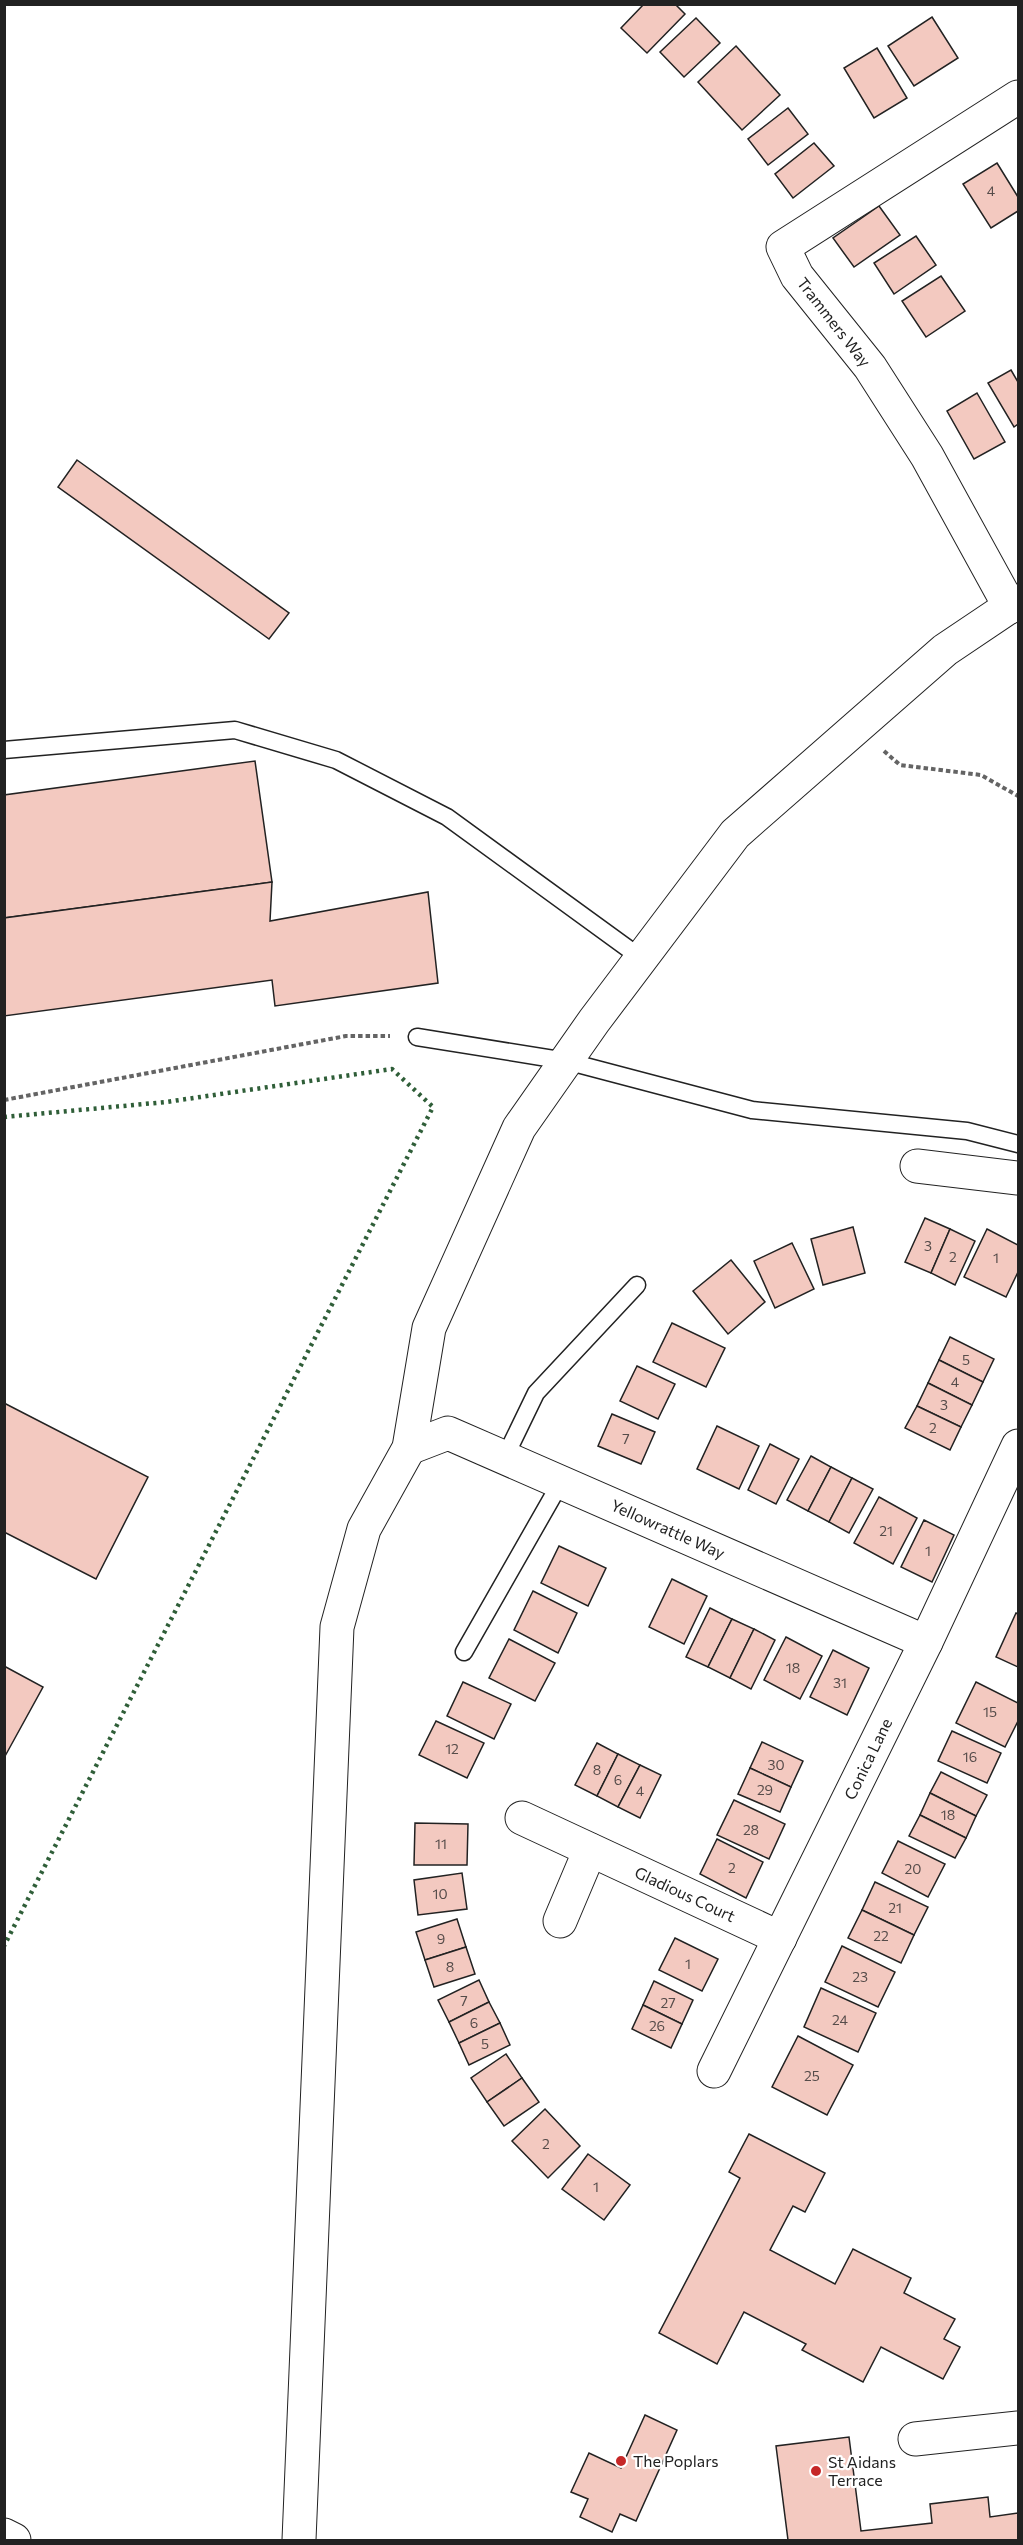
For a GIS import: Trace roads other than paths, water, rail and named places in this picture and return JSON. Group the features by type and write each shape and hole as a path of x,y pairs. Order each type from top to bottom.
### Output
{"street":[{"name":"Trammers Way","path":"1014,604 927,456 870,367 797,276 783,247 1018,97"},
{"path":"299,2541 337,1627 364,1529 409,1449 429,1328 519,1128 641,958 735,834 945,650 1014,604"},
{"path":"917,1166 1018,1178"},
{"name":"Yellowrattle Way","path":"409,1449 448,1433 927,1642"},
{"name":"Conica Lane","path":"714,2071 927,1642 1018,1446"},
{"name":"Gladious Court","path":"522,1818 780,1938"},
{"path":"560,1921 590,1850"},
{"path":"915,2439 1018,2428"},
{"path":"4,2535 14,2541"}],"lane":[{"path":"4,750 235,730 336,760 447,817 641,958"},
{"path":"417,1037 566,1061 753,1110 967,1131 1018,1144"},
{"path":"505,1457 536,1393 637,1285"},
{"path":"464,1652 561,1482"}],"place":[{"name":"The Poplars","path":"621,2461"},
{"name":"St Aidans Terrace","path":"816,2471"}]}
